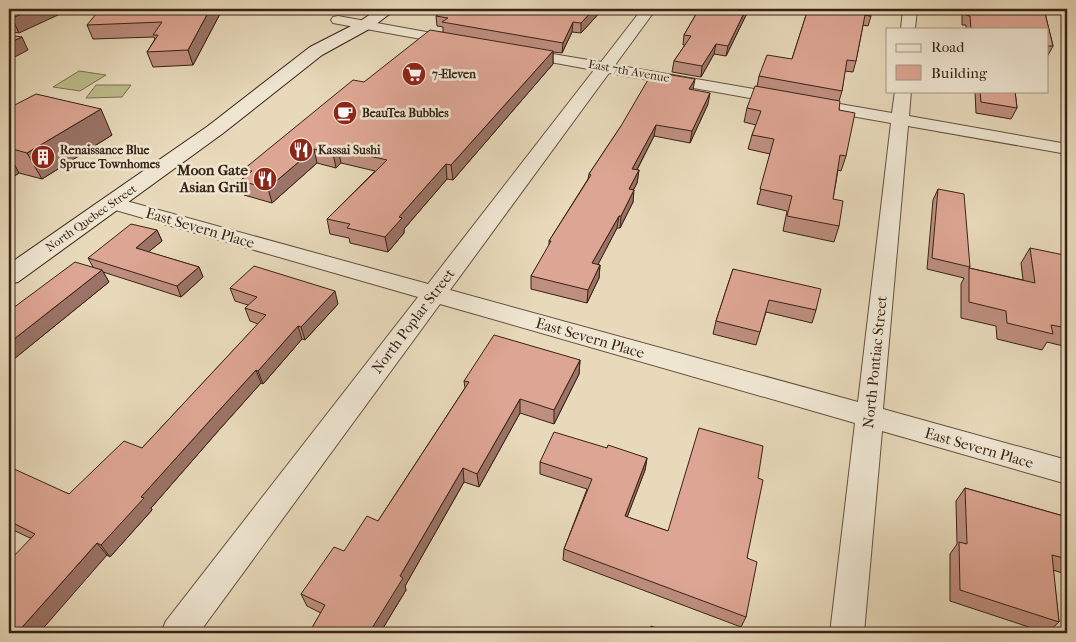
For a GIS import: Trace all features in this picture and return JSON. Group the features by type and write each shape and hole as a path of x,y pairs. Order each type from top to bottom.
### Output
{"main road":[{"name":"North Quebec Street","path":"316,51 329,30 338,20 354,9"},
{"name":"North Quebec Street","path":"9,276 215,130 316,51 365,25 388,9"}],"street":[{"name":"North Poplar Street","path":"178,633 649,9"},
{"path":"908,28 910,9"},
{"path":"338,20 474,44"},
{"name":"East 7th Avenue","path":"511,51 1067,149"},
{"name":"North Pontiac Street","path":"847,633 902,92"},
{"name":"East Severn Place","path":"112,203 1067,472"}],"green space":[{"path":"79,71 106,75 80,91 53,87"},
{"path":"96,85 131,85 122,97 86,98"}],"building":[{"path":"9,9 33,9 9,18"},
{"path":"100,9 210,9 188,50 147,52 158,35 153,35 162,22 87,25"},
{"path":"446,9 594,9 581,23 573,22 563,43 442,22 448,18 436,16"},
{"path":"699,9 746,9 728,46 716,44 702,66 674,61 691,36 684,35"},
{"path":"808,9 871,9 871,16 865,15 856,61 847,60 842,91 759,76 767,55 792,59"},
{"path":"966,9 1044,9 1053,46 1048,46 1048,28 971,28 970,16 966,15"},
{"path":"430,30 553,51 451,165 446,164 399,217 402,218 385,237 347,228 350,224 327,219 387,160 338,149 333,153 314,149 268,188 240,181 252,171 244,169 353,80 364,82"},
{"path":"9,35 22,37 9,43"},
{"path":"666,74 695,79 689,89 710,93 692,131 656,125 632,169 639,170 629,189 634,190 621,216 619,216 592,263 600,265 588,290 531,276 551,241 549,241 649,78 661,80"},
{"path":"755,86 840,101 839,110 855,113 846,156 840,155 833,199 843,201 839,226 787,216 792,196 760,189 774,139 752,135 761,111 747,108"},
{"path":"980,92 1015,92 1017,108 981,102"},
{"path":"36,94 101,109 27,153 9,148 9,108"},
{"path":"938,189 964,194 970,267 932,258"},
{"path":"131,224 157,230 136,248 199,267 177,286 88,258"},
{"path":"1030,248 1064,255 1067,269 1067,328 1051,325 1053,334 1007,323 1006,311 969,302 969,268 1035,283"},
{"path":"75,262 102,270 9,343 9,311"},
{"path":"254,266 335,291 301,327 298,326 258,371 256,370 141,497 144,498 101,545 97,543 17,633 9,633 9,561 35,534 9,521 9,471 12,468 69,494 124,441 142,448 266,315 245,308 257,297 230,288"},
{"path":"733,269 821,289 816,310 769,300 760,332 716,321"},
{"path":"494,335 580,360 554,410 520,399 477,474 463,468 400,576 403,578 369,633 309,633 325,605 301,594 334,547 344,551 367,516 378,521 469,382 464,381"},
{"path":"699,428 763,446 758,478 763,480 747,558 757,562 746,617 564,549 592,479 540,462 554,432 607,448 608,445 647,458 625,516 668,531"},
{"path":"965,488 1067,517 1067,559 1052,555 1059,622 960,590 959,542 967,544"},
{"path":"651,626 670,633 649,633"}],"place":[{"name":"7-Eleven","path":"414,74"},
{"name":"BeauTea Bubbles","path":"345,113"},
{"name":"Kassai Sushi","path":"301,150"},
{"name":"Renaissance Blue Spruce Townhomes","path":"43,157"},
{"name":"Moon Gate Asian Grill","path":"265,179"}]}
